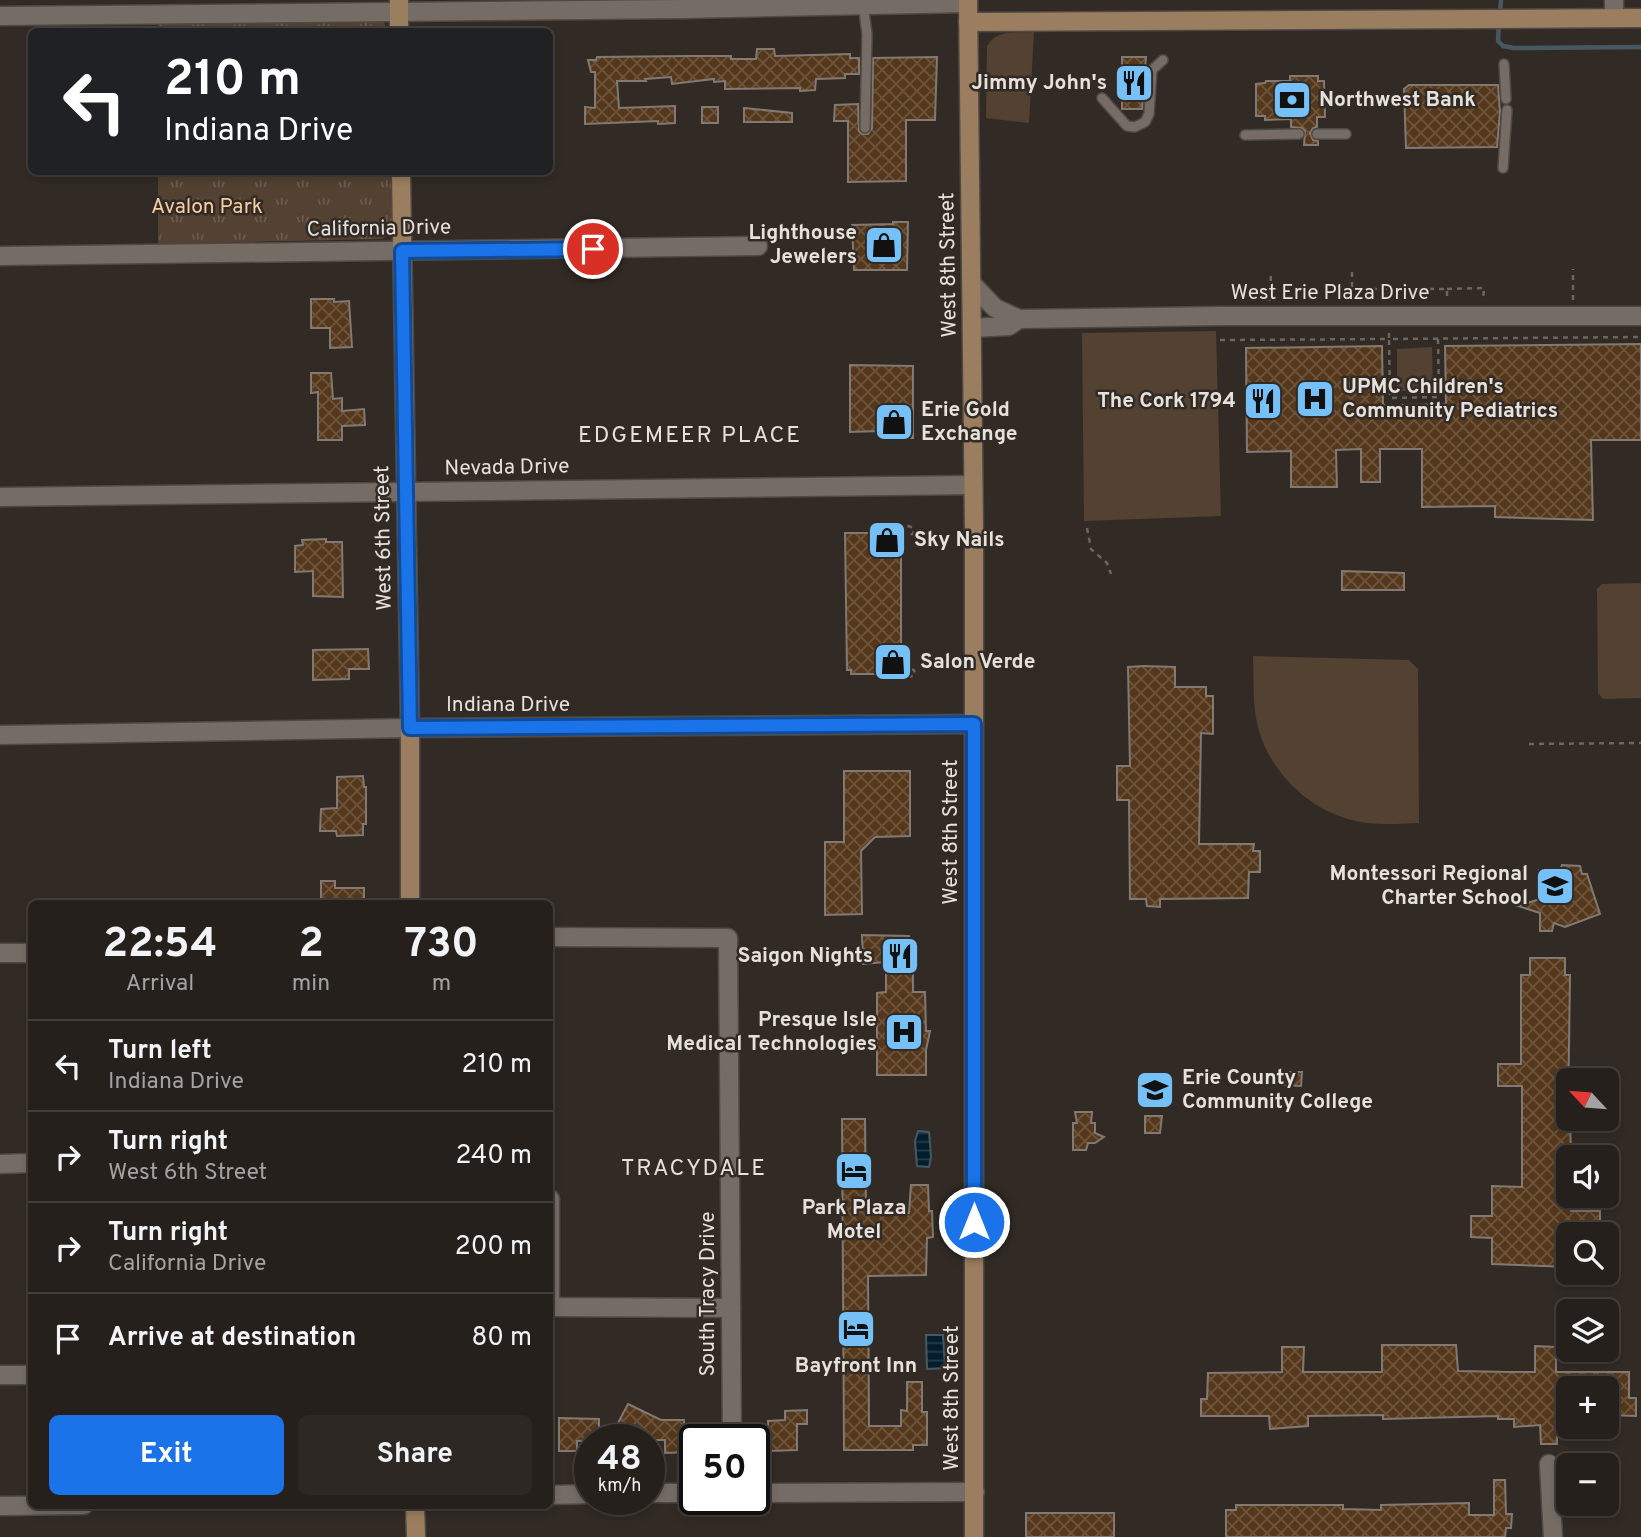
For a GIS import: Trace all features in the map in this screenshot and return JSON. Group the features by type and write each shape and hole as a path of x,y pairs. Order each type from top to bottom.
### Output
{"main road":[{"name":"West 8th Street","path":"968,1 973,485 975,1537"},
{"path":"399,5 399,28"},
{"path":"968,22 1641,19"},
{"name":"West 6th Street","path":"401,175 410,728 410,900"},
{"path":"415,1509 416,1537"}],"street":[{"path":"1614,0 1614,19"},
{"path":"0,16 399,5 683,9 968,1"},
{"name":"California Drive","path":"0,256 758,246"},
{"path":"972,284 995,308 1019,319"},
{"name":"West Erie Plaza Drive","path":"972,328 1009,326 1019,319 1641,316"},
{"name":"Nevada Drive","path":"0,497 973,485"},
{"name":"Indiana Drive","path":"0,735 410,728 974,724"},
{"name":"South Tracy Drive","path":"553,937 728,938 732,1424"},
{"path":"0,953 28,953"},
{"path":"0,1164 28,1163"},
{"path":"553,1307 731,1308"},
{"path":"0,1375 28,1375"},
{"path":"1549,1464 1553,1537"},
{"path":"770,1493 975,1492"},
{"path":"553,1495 574,1494"},
{"path":"0,1506 28,1506"}],"lane":[{"path":"863,2 867,34 865,128"},
{"path":"1102,98 1127,126 1135,127 1146,122 1152,70 1163,60"},
{"path":"1504,64 1506,99"},
{"path":"1503,168 1507,110"},
{"path":"1245,135 1299,134"},
{"path":"1317,134 1346,134"}],"path":[{"path":"1352,289 1368,289"},
{"path":"1220,340 1641,337"},
{"path":"1389,339 1390,398 1439,397 1438,339"},
{"path":"898,530 909,526 914,529 913,534 901,535"},
{"path":"1087,528 1091,549 1107,563 1111,574"},
{"path":"1529,744 1641,743"}],"green space":[{"path":"382,20 387,28 158,28 158,22"},
{"path":"1034,32 1029,123 986,118 987,46 1002,34"},
{"name":"Avalon Park","path":"158,175 392,175 392,230 382,239 158,244"},
{"path":"1216,331 1221,516 1084,521 1082,333"},
{"path":"1432,347 1433,391 1397,391 1397,349"},
{"path":"1641,583 1641,698 1603,699 1598,693 1597,589 1602,584"},
{"path":"1253,656 1409,660 1418,669 1419,823 1374,824 1348,819 1319,806 1293,786 1272,760 1259,731 1254,703"}],"water":[{"path":"918,1131 929,1132 929,1167 917,1166 915,1141"},
{"path":"926,1335 943,1335 945,1368 927,1369"}],"building":[{"path":"757,49 774,49 775,56 850,54 850,58 859,58 859,74 845,74 845,78 816,79 815,90 800,91 800,88 725,89 725,81 714,82 714,79 672,84 671,77 645,79 646,81 617,81 619,108 675,106 675,123 658,124 658,121 585,124 585,107 595,108 595,72 591,72 588,60 596,60 597,57 687,56 756,59"},
{"path":"937,57 935,120 906,120 906,181 848,182 848,121 834,121 835,105 858,104 859,131 868,134 872,128 873,58"},
{"path":"1122,57 1146,57 1142,109 1122,109 1122,85 1117,85 1117,71 1122,71"},
{"path":"1290,76 1318,76 1318,81 1324,81 1325,117 1317,117 1317,127 1310,133 1313,140 1318,141 1318,145 1304,145 1305,131 1291,127 1291,119 1265,120 1265,116 1256,116 1256,84 1266,81 1290,81"},
{"path":"1409,85 1498,85 1500,112 1497,147 1406,148 1404,89"},
{"path":"702,107 718,107 718,123 702,123"},
{"path":"744,108 792,113 792,122 744,122"},
{"path":"908,222 907,270 854,270 852,225"},
{"path":"311,299 349,301 352,347 330,348 330,328 311,328"},
{"path":"1641,344 1641,440 1591,440 1593,520 1495,517 1495,506 1422,507 1422,449 1380,449 1380,482 1361,482 1361,449 1336,450 1337,487 1291,487 1291,451 1247,452 1246,348 1382,346 1383,405 1406,405 1446,404 1445,346"},
{"path":"850,365 913,366 913,438 879,438 879,431 850,432"},
{"path":"311,373 331,373 333,399 342,398 342,411 364,409 365,425 342,426 342,440 318,440 318,392 311,393"},
{"path":"845,533 901,533 899,674 851,674 851,670 847,670"},
{"path":"326,539 326,542 342,542 343,597 313,596 313,571 295,572 295,546 303,545 302,540"},
{"path":"1342,571 1404,573 1404,590 1342,590"},
{"path":"368,649 369,669 349,669 349,679 313,680 313,650"},
{"path":"1128,667 1175,667 1175,687 1206,687 1206,696 1213,696 1213,734 1201,733 1199,844 1254,844 1253,851 1260,851 1260,872 1249,872 1248,898 1160,899 1160,907 1147,906 1146,899 1130,899 1129,800 1117,800 1117,766 1130,766"},
{"path":"844,771 910,771 910,836 875,837 861,851 862,914 825,915 825,842 844,842"},
{"path":"363,776 366,787 366,824 363,824 363,835 337,836 336,831 320,831 321,809 337,808 337,777"},
{"path":"1562,865 1580,866 1582,874 1587,874 1600,914 1565,927 1554,923 1552,931 1540,931 1540,913 1518,906 1540,899 1539,870 1558,875"},
{"path":"321,881 335,881 335,888 364,888 364,900 321,900"},
{"path":"862,935 909,936 910,946 913,946 913,992 925,992 926,1031 930,1031 926,1050 926,1075 877,1075 877,993 886,992 886,962 863,964"},
{"path":"1530,958 1565,958 1565,975 1570,975 1569,1068 1556,1068 1556,1131 1570,1131 1571,1145 1556,1145 1556,1208 1600,1211 1600,1222 1556,1222 1556,1267 1492,1264 1492,1238 1471,1237 1471,1216 1492,1216 1492,1186 1522,1187 1522,1086 1498,1086 1498,1064 1521,1064 1521,975 1530,975"},
{"path":"1284,1072 1302,1072 1301,1086 1284,1085"},
{"path":"1075,1112 1092,1112 1091,1123 1095,1123 1095,1133 1104,1137 1095,1143 1088,1143 1086,1150 1073,1150 1073,1123 1077,1123"},
{"path":"1145,1116 1162,1116 1160,1133 1145,1133"},
{"path":"842,1119 865,1119 866,1213 909,1213 911,1185 928,1185 933,1237 927,1238 926,1275 868,1276 869,1426 901,1426 901,1410 907,1411 907,1382 922,1382 922,1412 927,1412 927,1445 913,1445 913,1450 844,1450"},
{"path":"1382,1345 1456,1345 1458,1371 1508,1372 1535,1372 1535,1346 1556,1347 1556,1372 1629,1372 1629,1398 1636,1398 1636,1416 1619,1415 1619,1376 1556,1376 1557,1444 1541,1444 1540,1425 1514,1427 1514,1419 1498,1419 1498,1416 1383,1419 1383,1415 1308,1416 1308,1426 1270,1429 1269,1416 1201,1416 1201,1399 1207,1399 1208,1373 1282,1372 1282,1347 1304,1347 1303,1372 1382,1372"},
{"path":"628,1404 661,1420 684,1420 684,1424 679,1424 679,1453 665,1453 665,1424 617,1424"},
{"path":"807,1410 807,1424 797,1424 797,1450 770,1451 768,1421 785,1420 785,1411"},
{"path":"559,1418 599,1419 599,1424 574,1424 574,1451 559,1451"},
{"path":"1494,1480 1505,1480 1506,1514 1512,1514 1511,1528 1506,1528 1505,1537 1226,1537 1226,1510 1236,1510 1236,1505 1343,1505 1343,1509 1381,1510 1381,1505 1469,1503 1469,1515 1494,1515"},
{"path":"1026,1513 1114,1513 1114,1537 1026,1537"}],"waterway":[{"path":"1500,13 1501,0"},
{"path":"1499,22 1498,41 1503,46 1514,48 1641,47"}],"place":[{"name":"Jimmy John's","path":"1134,83"},
{"name":"Northwest Bank","path":"1292,100"},
{"name":"Lighthouse Jewelers","path":"884,245"},
{"name":"UPMC Children's Community Pediatrics","path":"1315,399"},
{"name":"The Cork 1794","path":"1263,401"},
{"name":"Erie Gold Exchange","path":"894,422"},
{"name":"Sky Nails","path":"887,540"},
{"name":"Salon Verde","path":"893,662"},
{"name":"Montessori Regional Charter School","path":"1555,886"},
{"name":"Saigon Nights","path":"900,956"},
{"name":"Presque Isle Medical Technologies","path":"904,1032"},
{"name":"Erie County Community College","path":"1155,1090"},
{"name":"Park Plaza Motel","path":"854,1171"},
{"name":"Bayfront Inn","path":"856,1329"}],"district":[{"name":"EDGEMEER PLACE","path":"690,436"},
{"name":"TRACYDALE","path":"694,1169"}],"route":[{"path":"593,249 402,251 410,728 974,724 974,1222"}]}
